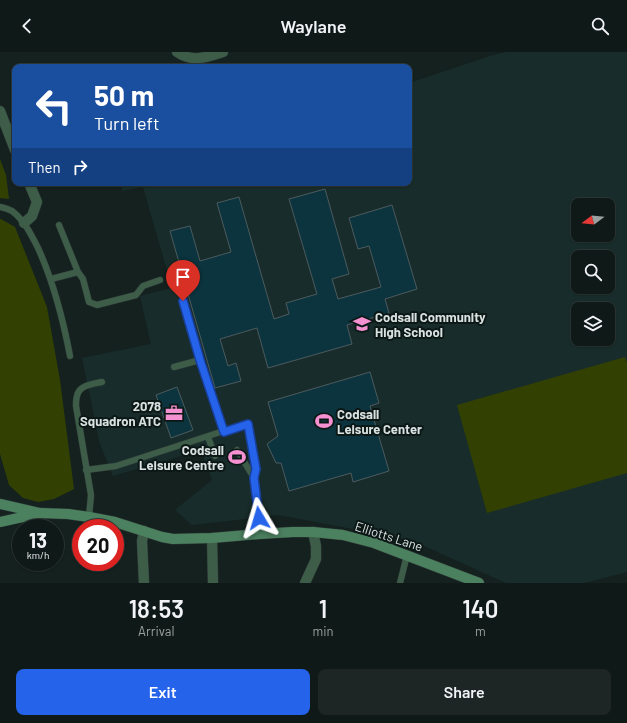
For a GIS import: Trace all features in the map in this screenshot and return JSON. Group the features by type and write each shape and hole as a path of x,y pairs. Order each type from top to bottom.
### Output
{"street":[{"path":"177,52 195,59 223,52"},
{"path":"0,111 12,142"},
{"path":"24,223 32,216 37,202 30,186"},
{"path":"0,517 2,510 1,503 40,513"},
{"path":"0,522 40,513"},
{"name":"Elliotts Lane","path":"40,513 68,514 115,522 172,539 212,538 293,532 343,535 374,543 479,583"},
{"path":"144,531 142,541 144,583"},
{"path":"304,583 316,559 316,546 313,532"},
{"path":"212,538 213,583"}],"lane":[{"path":"0,207 10,210 24,223 32,235 51,279 60,307 70,356"},
{"path":"59,225 78,272 83,279 90,302 97,305 136,295 143,286 160,280"},
{"path":"51,279 78,272"},
{"path":"183,301 200,360 224,432"},
{"path":"174,367 200,360"},
{"path":"89,517 91,495 76,406 77,394 81,388 102,382"},
{"path":"86,470 116,466 248,424 256,469 254,478 259,518 259,534"},
{"path":"208,437 215,456"},
{"path":"237,450 254,478"},
{"path":"400,583 407,555"}],"shaded area":[{"name":"Codsall Community High School","path":"506,52 627,52 627,572 584,583 506,583 411,540 279,515 192,525 175,510 212,480 201,450 113,476 100,444 82,358 151,344 140,296 172,288 143,187 122,191 122,186 412,186 412,82"}],"green space":[{"path":"0,159 6,175 9,199 0,198"},
{"path":"0,219 15,227 47,307 60,380 74,489 54,499 38,502 23,498 9,485 0,454"},
{"path":"625,357 627,363 627,473 487,513 457,405"}],"building":[{"name":"Codsall Community High School","path":"325,189 349,274 332,279 338,299 381,287 369,246 358,249 349,218 392,205 417,289 385,299 389,313 347,325 352,344 268,368 257,328 220,339 228,366 236,363 241,381 215,388 170,231 190,226 200,261 231,252 217,203 239,197 274,319 289,314 286,303 317,294 289,199"},
{"name":"Codsall Leisure Center","path":"370,372 379,403 370,406 389,471 353,482 351,473 289,491 281,463 276,463 267,444 278,436 268,402"},
{"name":"2078 Squadron ATC","path":"177,387 193,430 171,438 156,395"}],"place":[{"name":"Codsall Community High School","path":"362,324"},
{"name":"2078 Squadron ATC","path":"174,413"},
{"name":"Codsall Leisure Center","path":"324,421"},
{"name":"Codsall Leisure Centre","path":"237,457"}],"route":[{"path":"183,301 200,360 224,432 248,424 256,469 254,478 259,518"}]}
